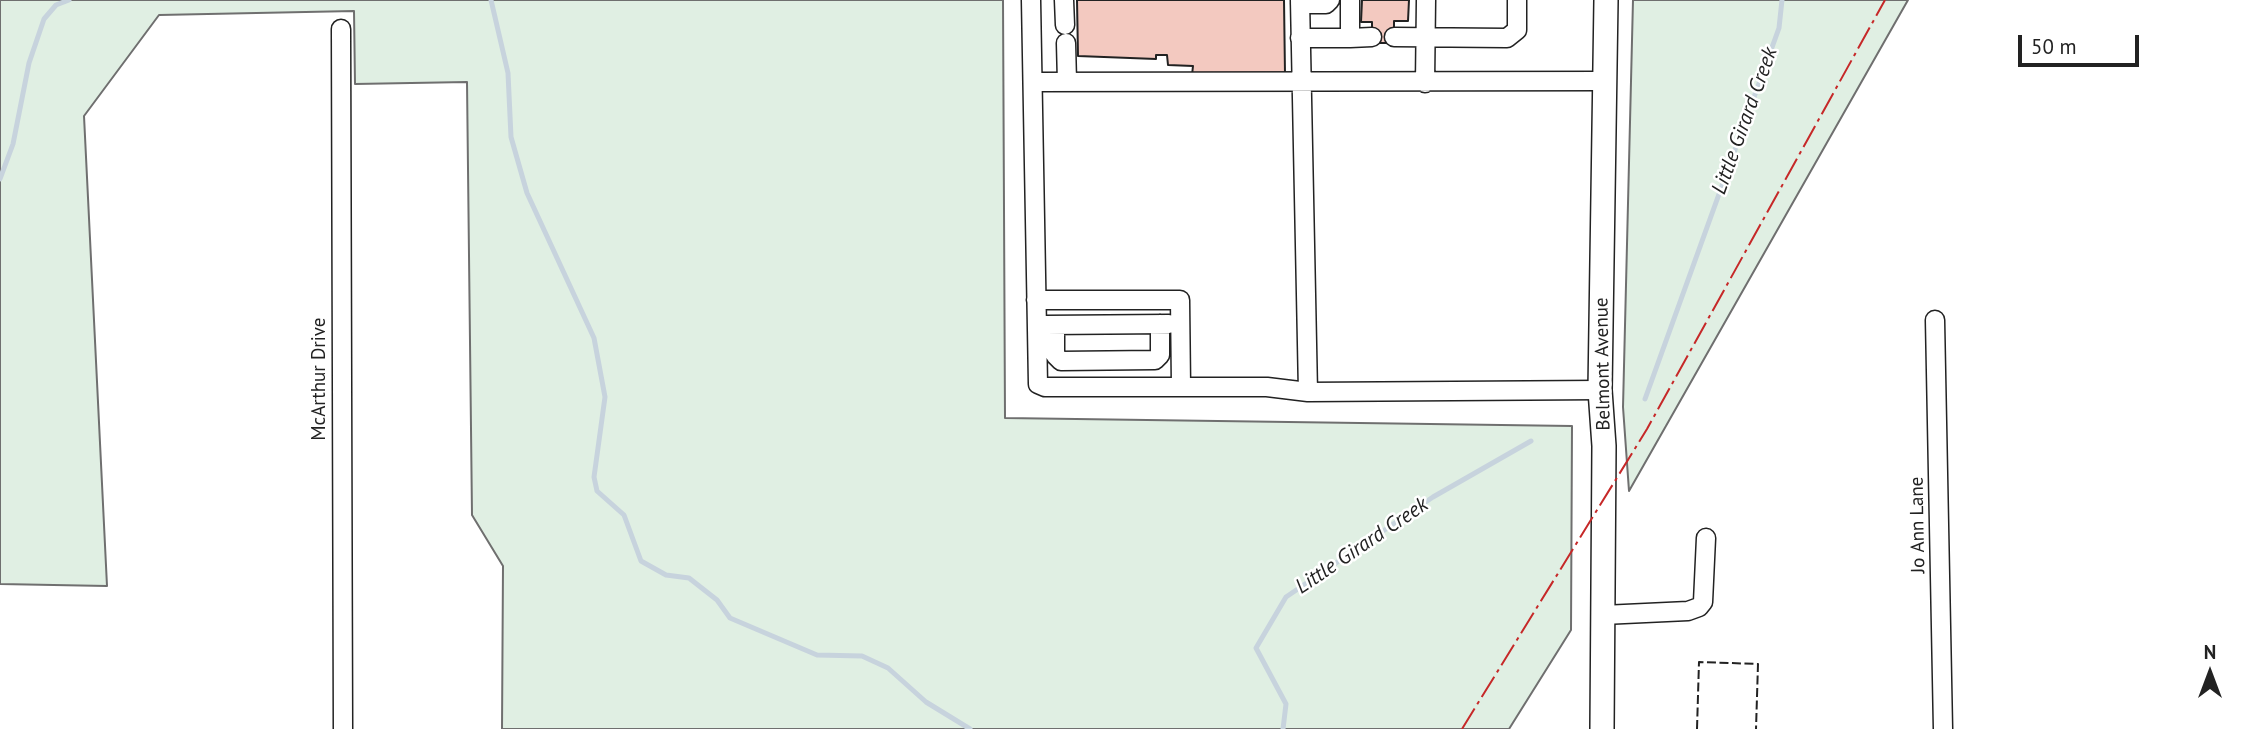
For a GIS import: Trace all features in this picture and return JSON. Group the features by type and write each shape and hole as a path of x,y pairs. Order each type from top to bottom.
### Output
{"main road":[{"name":"Belmont Avenue","path":"1602,729 1604,446 1600,390 1606,0"}],"street":[{"path":"1031,0 1038,384 1045,387 1267,387 1308,392 1600,390"},
{"path":"1064,0 1067,82"},
{"path":"1308,392 1300,2 1326,4 1330,0"},
{"path":"1350,0 1350,38"},
{"path":"1425,83 1426,0"},
{"path":"1394,37 1507,38 1517,30 1517,0"},
{"name":"McArthur Drive","path":"341,29 343,729"},
{"path":"1300,38 1372,37"},
{"path":"1033,82 1303,84 1604,81"},
{"path":"1036,300 1180,300 1181,386"},
{"path":"1085,300 1086,325"},
{"path":"1129,300 1129,324"},
{"name":"Jo Ann Lane","path":"1935,320 1943,729"},
{"path":"1055,325 1057,359 1087,361 1159,358 1160,324"},
{"path":"1036,325 1181,325"},
{"path":"1130,360 1130,387"},
{"path":"1087,361 1087,387"},
{"path":"1603,615 1688,611 1699,607 1703,602 1706,538"}],"green space":[{"path":"0,0 1003,0 1005,418 1572,426 1571,630 1509,729 502,729 503,566 472,515 467,82 355,84 354,11 159,15 84,116 107,586 0,584"},
{"path":"1633,0 1908,0 1629,491 1623,407"}],"building":[{"path":"1077,0 1284,0 1285,74 1192,75 1193,66 1168,65 1167,55 1156,55 1156,59 1078,56"},
{"path":"1362,0 1409,0 1408,21 1394,21 1394,43 1372,43 1372,22 1361,22"}],"waterway":[{"path":"0,179 13,144 29,63 44,19 56,5 69,0"},
{"path":"491,0 508,73 511,137 527,193 594,338 605,397 594,477 597,491 624,515 641,561 666,575 689,578 717,600 730,618 817,655 862,656 888,668 926,702 970,729"},
{"name":"Little Girard Creek","path":"1645,399 1779,28 1782,0"},
{"name":"Little Girard Creek","path":"1283,729 1286,704 1256,648 1286,597 1433,497 1531,441"}],"fence":[{"path":"1697,729 1699,662 1758,664 1756,729"}],"power":[{"path":"1462,729 1647,429 1885,0"}]}
